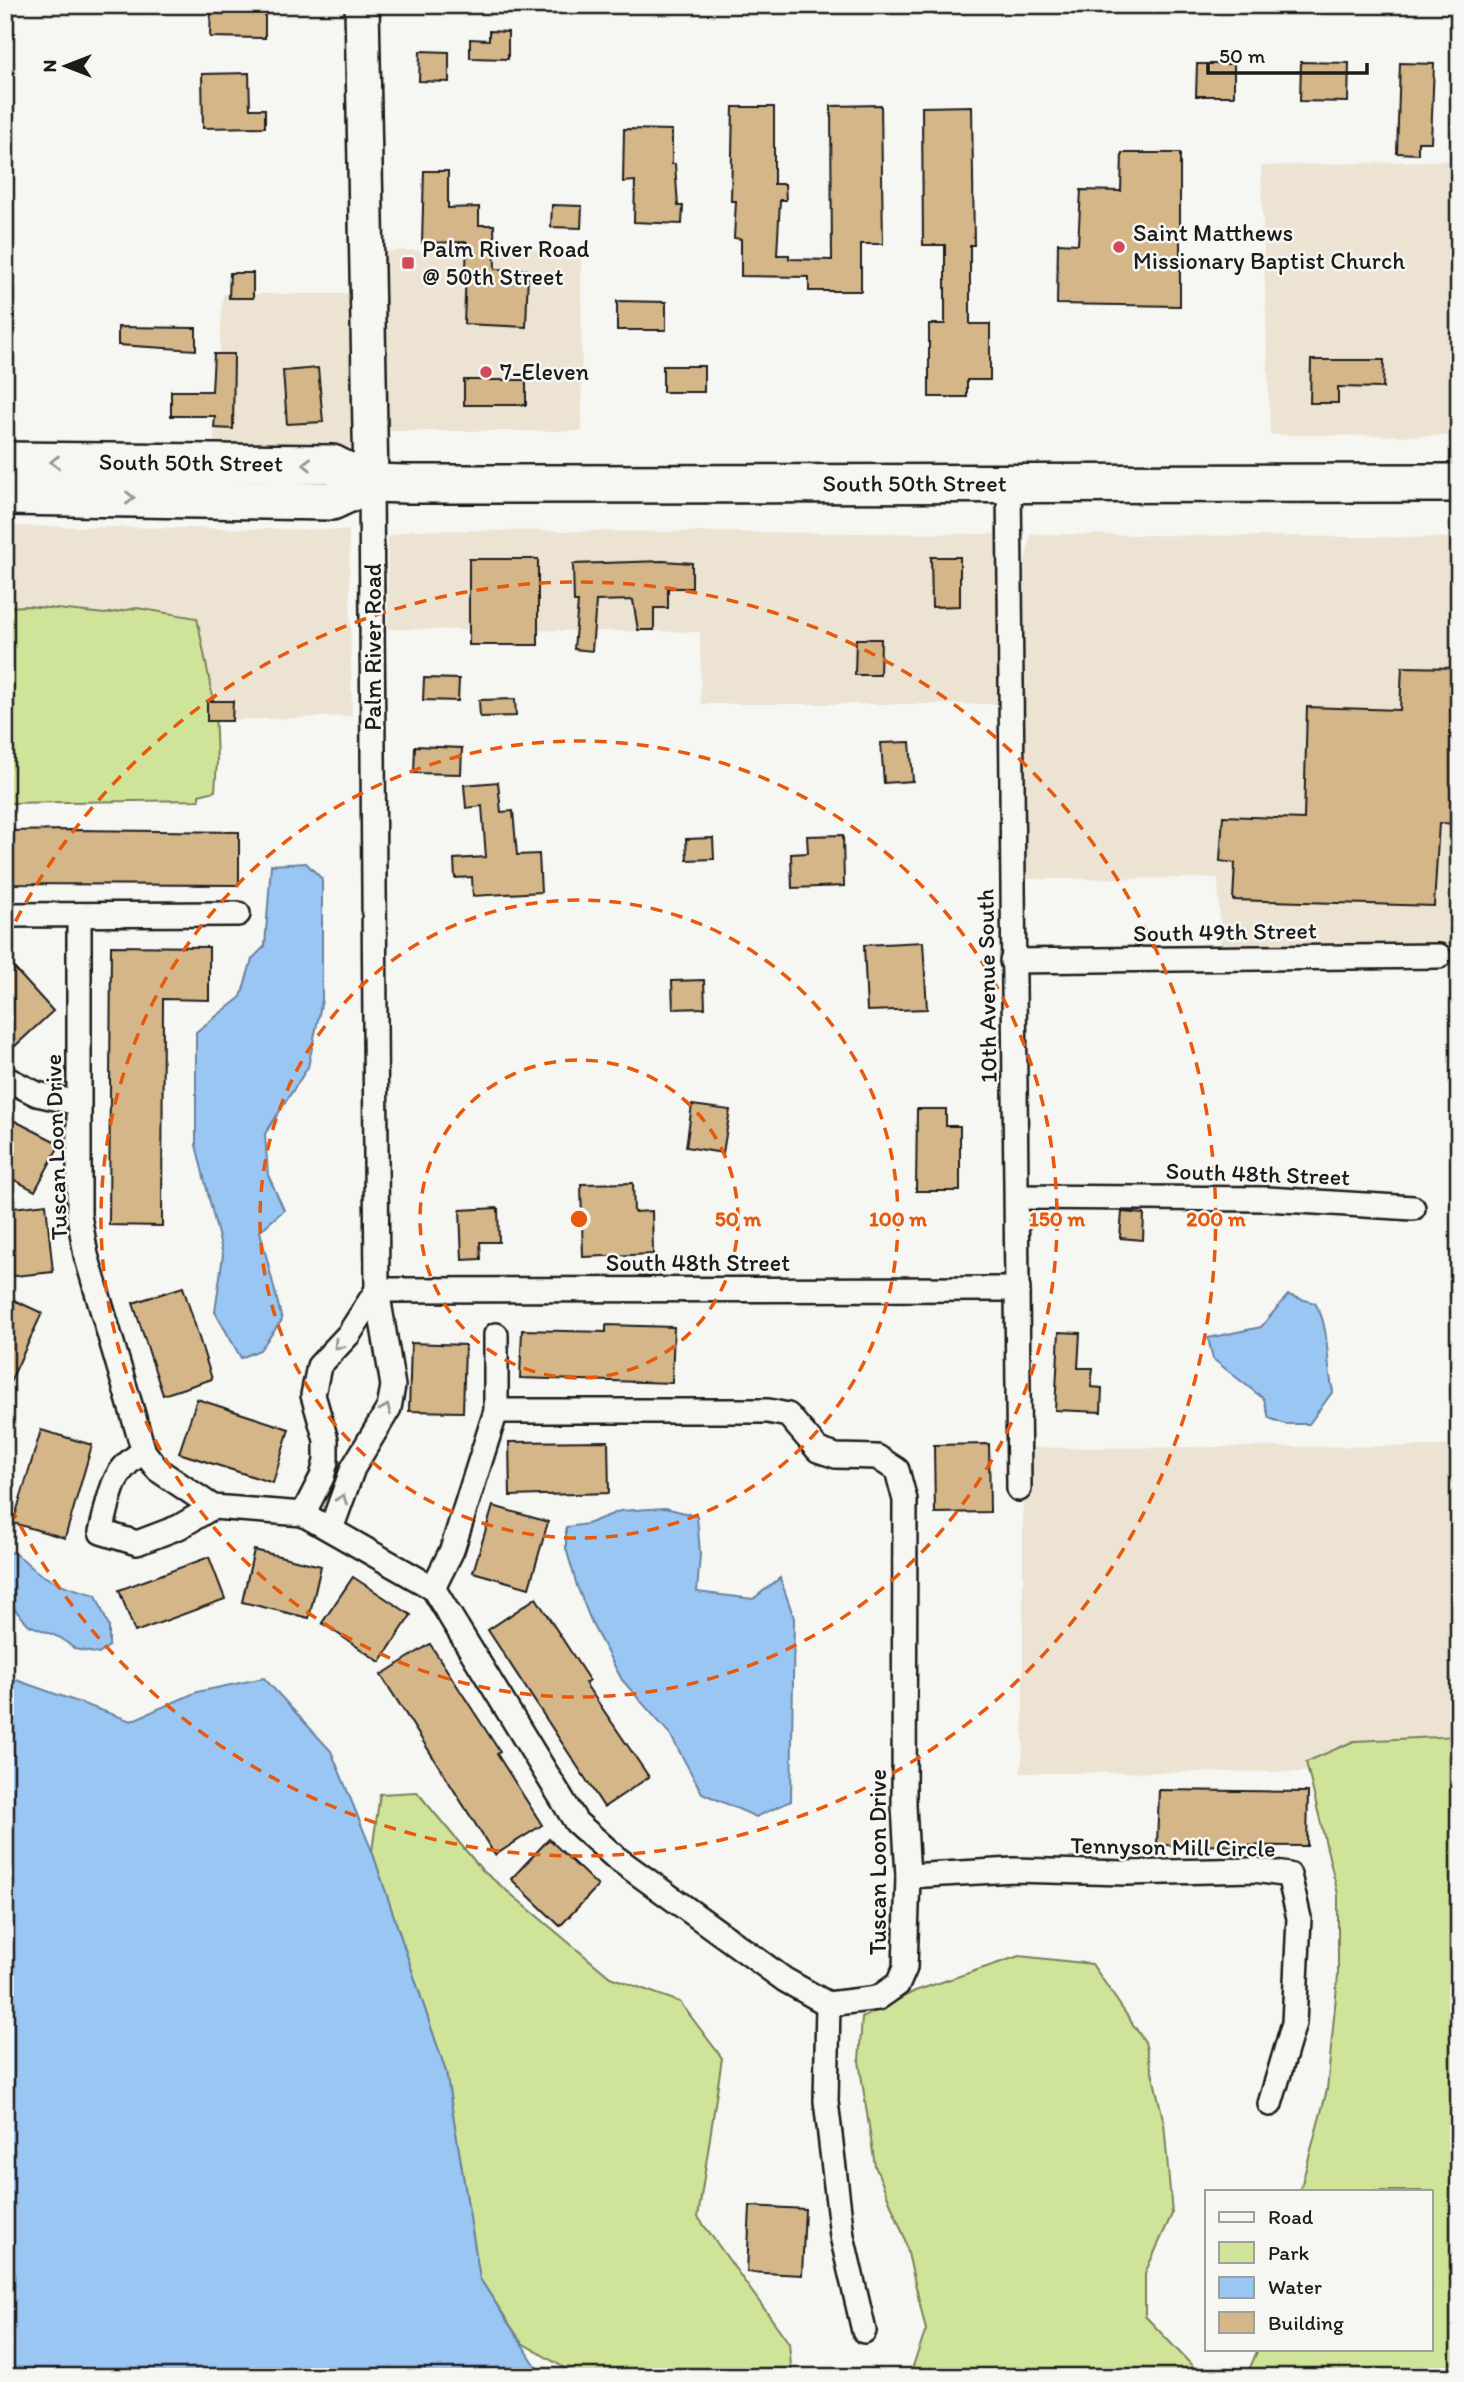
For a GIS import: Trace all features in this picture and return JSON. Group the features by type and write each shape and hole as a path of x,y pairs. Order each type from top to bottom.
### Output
{"main road":[{"name":"South 50th Street","path":"5,461 332,464 371,483"},
{"name":"South 50th Street","path":"5,496 332,501 371,483 1459,483"}],"street":[{"name":"Palm River Road","path":"331,1529 353,1468 389,1408 393,1386 377,1290 371,483 362,5"},
{"name":"10th Avenue South","path":"1009,483 1019,1489"},
{"path":"5,915 238,914"},
{"name":"Tuscan Loon Drive","path":"79,915 79,1214 86,1255 144,1452 158,1470 213,1507 303,1514 433,1588 576,1822 626,1866 785,1980 828,2004 878,1998 898,1984 905,1968 908,1876 904,1806 905,1500 897,1470 877,1457 836,1456 818,1450 788,1415 768,1411 496,1411"},
{"name":"South 49th Street","path":"1012,961 1439,956"},
{"path":"5,1078 37,1094 78,1103"},
{"name":"South 48th Street","path":"1017,1197 1267,1199 1413,1208"},
{"name":"South 48th Street","path":"377,1290 1018,1289"},
{"path":"303,1514 322,1477 326,1440 313,1395 320,1366 349,1334 377,1290"},
{"path":"433,1588 452,1550 496,1411 496,1335"},
{"path":"326,1440 363,1452"},
{"path":"144,1452 129,1459 117,1473 101,1532 137,1543 179,1527 213,1507"},
{"name":"Tennyson Mill Circle","path":"908,1876 1013,1870 1254,1870 1289,1875 1299,1918 1294,2023 1270,2104"},
{"path":"828,2004 826,2101 842,2236 864,2331"}],"shaded area":[{"path":"1459,160 1459,436 1270,435 1261,166"},
{"path":"581,249 582,431 387,431 379,251"},
{"path":"223,294 365,294 369,448 214,442"},
{"path":"5,526 349,530 352,716 197,721 5,623"},
{"path":"410,530 995,534 1003,578 1006,704 701,704 700,632 388,629 388,537"},
{"path":"1031,534 1459,538 1459,953 1221,956 1218,878 1018,879 1021,582"},
{"path":"1459,1446 1459,1771 1020,1773 1023,1752 1023,1448"}],"green space":[{"path":"28,606 105,614 137,608 197,618 215,708 215,791 199,795 199,800 5,803 5,607"},
{"path":"1459,1736 1459,2377 1246,2377 1258,2350 1432,2350 1432,2190 1300,2190 1327,2090 1338,1975 1338,1894 1306,1762 1354,1741"},
{"path":"417,1792 482,1870 610,1977 680,2002 722,2058 698,2217 789,2343 792,2377 580,2377 522,2343 480,2279 446,2072 372,1851 380,1794"},
{"path":"1019,1956 1092,1964 1145,2042 1164,2123 1172,2214 1145,2273 1145,2316 1203,2377 909,2377 926,2330 904,2236 875,2166 859,2061 862,2018 915,1991"}],"water":[{"path":"306,863 322,879 322,1000 308,1067 265,1134 268,1175 284,1210 260,1231 282,1320 260,1350 241,1358 215,1312 223,1255 196,1145 196,1032 241,997 252,959 265,946 271,865"},
{"path":"1288,1295 1315,1303 1326,1334 1333,1391 1309,1424 1285,1424 1269,1418 1264,1399 1213,1359 1208,1338 1261,1327"},
{"path":"665,1508 697,1516 700,1554 697,1592 753,1599 780,1578 794,1618 791,1801 756,1817 702,1793 670,1734 622,1680 593,1626 577,1586 566,1548 566,1527 587,1524 620,1511"},
{"path":"5,1550 17,1555 48,1579 96,1595 109,1627 109,1646 99,1654 75,1649 61,1638 29,1625 5,1599"},
{"path":"5,1676 131,1721 197,1692 264,1678 331,1751 372,1851 446,2072 480,2279 543,2377 5,2377"}],"building":[{"path":"211,5 237,5 237,10 265,11 265,38 210,37"},
{"path":"489,31 508,32 508,59 470,58 470,39 489,40"},
{"path":"420,51 449,52 449,82 419,81"},
{"path":"1301,62 1349,63 1348,102 1300,101"},
{"path":"1400,63 1434,64 1431,142 1418,142 1418,154 1397,153"},
{"path":"1197,64 1234,64 1234,96 1196,96"},
{"path":"249,73 250,109 265,109 265,127 203,128 202,74"},
{"path":"881,105 883,244 861,244 861,291 809,291 809,277 741,276 741,239 734,238 736,201 731,201 733,107 774,107 774,184 785,184 786,200 780,200 777,255 789,255 789,259 832,260 831,106"},
{"path":"972,106 974,245 970,245 970,324 990,324 990,380 967,380 967,397 929,397 929,324 945,324 945,245 923,245 922,107"},
{"path":"624,129 672,130 672,164 675,164 678,206 683,206 682,224 634,222 635,181 623,182"},
{"path":"1122,153 1180,153 1180,306 1057,304 1058,243 1078,244 1081,190 1121,191"},
{"path":"424,171 448,171 448,208 479,207 479,225 494,225 495,269 528,270 526,327 464,324 467,242 422,243"},
{"path":"552,205 582,206 581,228 551,227"},
{"path":"230,273 253,273 253,298 229,298"},
{"path":"617,301 666,302 666,330 617,330"},
{"path":"118,327 196,328 196,350 118,345"},
{"path":"214,354 234,354 233,429 214,428 215,416 171,416 171,391 212,391"},
{"path":"1311,360 1384,360 1383,388 1338,387 1338,403 1310,403"},
{"path":"663,366 704,366 704,392 663,392"},
{"path":"318,368 323,422 287,424 283,371"},
{"path":"464,380 526,380 526,405 464,405"},
{"path":"931,557 960,557 960,606 932,607"},
{"path":"469,559 538,559 538,645 469,645"},
{"path":"663,561 692,563 692,588 668,588 668,608 654,608 654,630 638,630 633,600 596,601 592,651 574,649 578,602 574,602 573,564"},
{"path":"856,639 881,639 880,675 855,675"},
{"path":"1402,667 1459,668 1459,824 1439,823 1434,906 1233,900 1235,863 1220,861 1223,816 1304,819 1307,707 1400,710"},
{"path":"424,678 459,679 458,701 423,700"},
{"path":"515,699 516,716 480,717 479,700"},
{"path":"207,701 233,701 232,721 207,721"},
{"path":"910,742 913,781 884,783 881,743"},
{"path":"415,746 462,748 461,774 414,773"},
{"path":"498,782 501,812 513,811 517,855 539,854 541,892 473,896 472,877 455,878 454,859 486,857 482,806 466,808 464,785"},
{"path":"5,831 239,832 239,885 5,884"},
{"path":"843,835 844,886 792,888 791,854 808,853 807,836"},
{"path":"713,838 714,859 687,860 686,839"},
{"path":"923,942 927,1009 867,1011 864,945"},
{"path":"111,946 209,947 209,1000 163,999 162,1226 109,1225"},
{"path":"5,958 53,1011 15,1046 5,1036"},
{"path":"704,980 705,1008 673,1009 672,981"},
{"path":"692,1105 730,1110 723,1153 686,1147"},
{"path":"917,1109 946,1109 946,1126 960,1126 960,1191 916,1191"},
{"path":"5,1116 60,1144 35,1191 5,1175"},
{"path":"633,1183 634,1212 652,1211 653,1254 583,1257 581,1184"},
{"path":"46,1204 53,1272 5,1277 5,1209"},
{"path":"498,1208 499,1242 480,1242 481,1259 462,1260 460,1210"},
{"path":"1122,1212 1144,1214 1143,1240 1120,1238"},
{"path":"183,1287 212,1379 163,1395 133,1303"},
{"path":"5,1296 42,1313 5,1393"},
{"path":"606,1325 674,1327 672,1383 520,1378 522,1330 606,1332"},
{"path":"1059,1332 1080,1333 1078,1368 1093,1368 1091,1387 1102,1388 1101,1412 1055,1410"},
{"path":"411,1343 465,1345 463,1412 409,1411"},
{"path":"197,1399 289,1429 273,1483 179,1453"},
{"path":"41,1430 92,1445 65,1538 13,1523"},
{"path":"608,1441 609,1493 510,1496 509,1442"},
{"path":"989,1444 990,1512 935,1513 934,1445"},
{"path":"493,1506 548,1522 529,1588 473,1572"},
{"path":"254,1550 321,1566 309,1618 242,1602"},
{"path":"209,1557 225,1599 135,1632 119,1590"},
{"path":"353,1577 411,1615 380,1662 322,1623"},
{"path":"536,1598 589,1680 585,1683 649,1777 604,1807 488,1630"},
{"path":"430,1644 500,1752 497,1754 542,1825 495,1855 381,1675"},
{"path":"1159,1790 1308,1792 1307,1846 1157,1845"},
{"path":"549,1839 598,1886 560,1926 511,1879"},
{"path":"750,2206 805,2209 802,2275 747,2272"}],"place":[{"name":"Saint Matthews Missionary Baptist Church","path":"1119,247"},
{"name":"Palm River Road @ 50th Street","path":"408,263"},
{"name":"7-Eleven","path":"486,372"}]}
